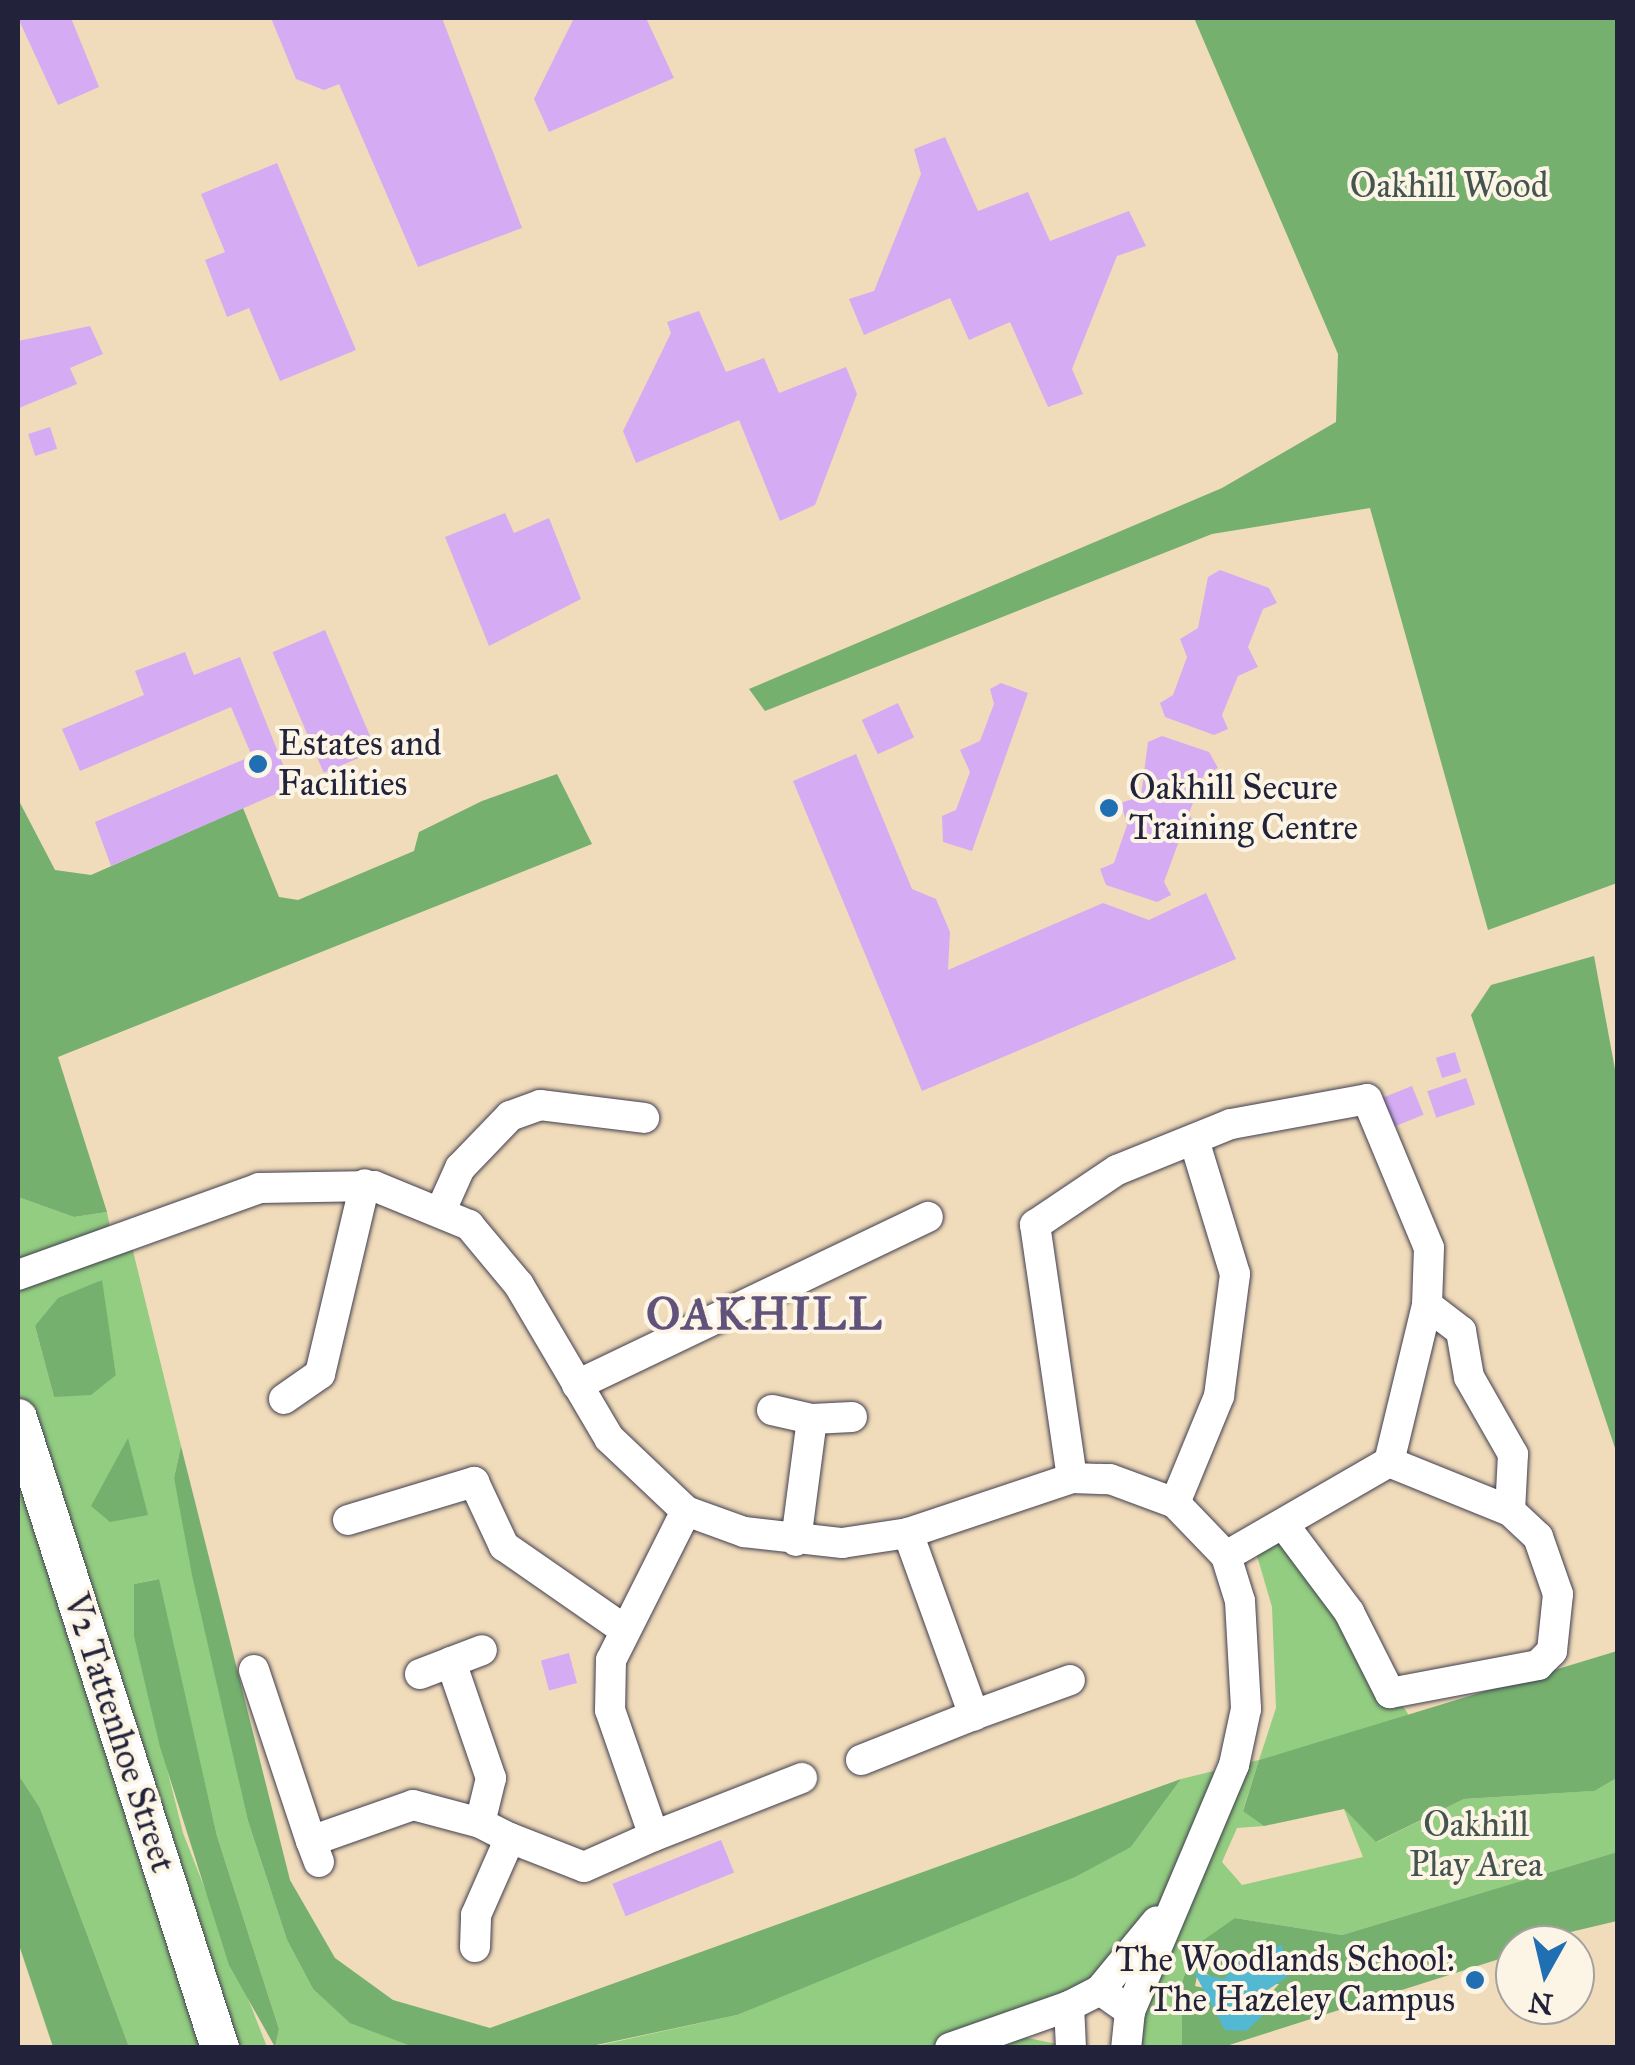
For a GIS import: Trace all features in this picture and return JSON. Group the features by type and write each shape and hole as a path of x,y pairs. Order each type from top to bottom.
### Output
{"street":[{"path":"1072,1478 1034,1224 1117,1170 1194,1140 1367,1099 1429,1248 1427,1305 1389,1462 1226,1556"},
{"path":"442,1208 460,1168 510,1116 540,1105 644,1118"},
{"path":"1175,1503 1218,1396 1235,1274 1194,1140"},
{"path":"284,1399 320,1374 365,1184"},
{"path":"20,1272 259,1188 365,1184 442,1208 469,1225 519,1286 609,1438 686,1510 796,1541 908,1533 1072,1478 1110,1478 1175,1503 1226,1556 1242,1620 1246,1709 1234,1765 1174,1899 1130,2011 1126,2048"},
{"path":"577,1386 928,1217"},
{"path":"1427,1305 1460,1331 1469,1377 1513,1454 1510,1511"},
{"path":"772,1410 812,1419 852,1416"},
{"name":"V2 Tattenhoe Street","path":"18,1418 220,2048"},
{"path":"796,1541 812,1419"},
{"path":"1284,1525 1349,1612 1380,1685 1413,1695 1538,1665 1552,1651 1554,1568 1510,1511 1389,1462"},
{"path":"348,1520 474,1482 504,1546 622,1628"},
{"path":"654,1836 610,1710 622,1628 686,1510"},
{"path":"908,1533 974,1714"},
{"path":"420,1674 482,1650"},
{"path":"451,1662 490,1778 480,1823"},
{"path":"254,1670 315,1852 413,1805 480,1823 584,1867 802,1778"},
{"path":"861,1760 1070,1680"},
{"path":"474,1947 476,1915 510,1838"},
{"path":"950,2048 1069,2006 1100,1990 1174,1899"},
{"path":"1100,1990 1130,2011"},
{"path":"996,2032 1071,2048 1069,2006"}],"green space":[{"name":"Oakhill Wood","path":"1194,18 1617,18 1617,883 1488,930 1370,508 1212,534 765,711 749,689 1222,488 1336,422 1338,354"},
{"path":"557,774 592,844 58,1057 107,1212 74,1217 18,1197 18,799 55,870 91,875 243,808 279,897 298,900 414,851 419,832 482,801"},
{"path":"1594,956 1617,1080 1617,1454 1471,1015 1491,985"},
{"path":"18,1197 74,1217 107,1212 115,1252 132,1247 181,1446 174,1478 248,1821 287,1940 313,1989 350,2022 413,2047 275,2047 279,2029 217,1836 158,1579 134,1584 134,1637 183,1833 267,2047 129,2047 40,1808 18,1774","holes":["101,1280 116,1375 54,1397 35,1326"]},
{"path":"102,1280 116,1375 91,1395 54,1397 35,1326 58,1298"},
{"path":"128,1438 148,1515 110,1522 91,1506"},
{"path":"181,1446 290,1880 335,1958 393,2000 490,2028 1181,1779 1131,1847 1075,1877 737,2015 587,2047 413,2047 350,2023 313,1989 287,1940 248,1821 192,1575 174,1478"},
{"path":"1284,1525 1410,1717 1259,1760 1276,1708 1272,1607 1253,1542"},
{"path":"159,1579 217,1836 279,2029 275,2047 229,1965 160,1747 134,1637 134,1584"},
{"path":"1617,1651 1617,1778 1594,1791 1464,1799 1376,1842 1344,1809 1264,1826 1243,1811 1259,1760"},
{"name":"Oakhill Play Area","path":"1259,1760 1243,1810 1264,1826 1237,1828 1222,1862 1242,1885 1363,1857 1344,1809 1377,1842 1464,1799 1593,1791 1617,1778 1617,1852 1342,1935 1235,1918 1181,1986 1182,2047 1127,2048 1173,1904 1100,1990 999,2032 1071,2047 587,2048 737,2015 1131,1847 1181,1779"},
{"path":"18,1774 40,1808 129,2047 53,2047 18,1942"},
{"path":"1617,1852 1617,1921 1595,1926 1495,1925 1495,1960 1223,2047 1182,2047 1181,1986 1195,1946 1235,1918 1342,1935","holes":["1199,1967 1216,1982 1279,1984 1264,2001 1195,1986"]}],"water":[{"path":"1282,1945 1287,1977 1266,1991 1269,2010 1246,2031 1225,2030 1194,1972 1224,1979 1242,1958"}],"building":[{"path":"18,18 71,18 99,87 58,105"},
{"path":"271,18 442,18 522,228 418,267 339,84 324,90 296,79"},
{"path":"574,18 646,18 674,78 549,132 534,99"},
{"path":"945,137 978,211 1028,192 1050,241 1129,211 1146,246 1117,256 1072,369 1083,394 1048,407 1010,322 969,340 950,298 864,335 849,299 874,291 921,174 914,149"},
{"path":"277,163 356,350 280,381 249,308 227,317 205,260 225,252 201,194"},
{"path":"699,311 726,372 764,358 779,393 846,367 857,394 815,505 780,521 739,420 636,463 623,431 671,333 667,322"},
{"path":"90,326 103,354 70,368 77,384 19,408 18,341"},
{"path":"50,427 57,449 35,456 28,434"},
{"path":"505,513 514,533 549,518 581,599 489,646 445,537"},
{"path":"1220,570 1269,588 1277,603 1263,609 1248,647 1258,667 1238,676 1222,715 1228,729 1214,735 1165,717 1160,703 1173,695 1187,657 1180,639 1198,628 1208,577"},
{"path":"325,630 376,751 324,773 273,652"},
{"name":"Estates and Facilities","path":"185,652 194,675 240,657 292,787 111,866 95,822 252,756 231,707 80,771 62,729 144,695 135,671"},
{"path":"1001,683 1028,693 972,851 943,842 942,816 956,810 970,772 960,750 980,741 994,704 990,689"},
{"path":"898,703 914,737 878,754 862,720"},
{"path":"1162,736 1209,752 1218,768 1204,775 1189,813 1198,832 1179,841 1164,882 1171,895 1157,902 1106,885 1100,869 1114,863 1127,825 1121,803 1141,796 1148,742"},
{"path":"856,754 912,889 936,899 950,932 948,970 1103,903 1149,920 1206,893 1236,959 922,1091 793,781"},
{"path":"1455,1052 1461,1072 1442,1078 1436,1058"},
{"path":"1466,1078 1475,1104 1436,1118 1427,1091"},
{"path":"1412,1086 1424,1115 1393,1127 1381,1098"},
{"path":"569,1653 577,1683 549,1690 541,1661"},
{"path":"721,1840 734,1872 626,1916 613,1884"}],"place":[{"name":"Estates and Facilities","path":"258,764"},
{"name":"Oakhill Secure Training Centre","path":"1109,808"},
{"name":"The Woodlands School: The Hazeley Campus","path":"1475,1980"}],"district":[{"name":"OAKHILL","path":"765,1314"}]}
